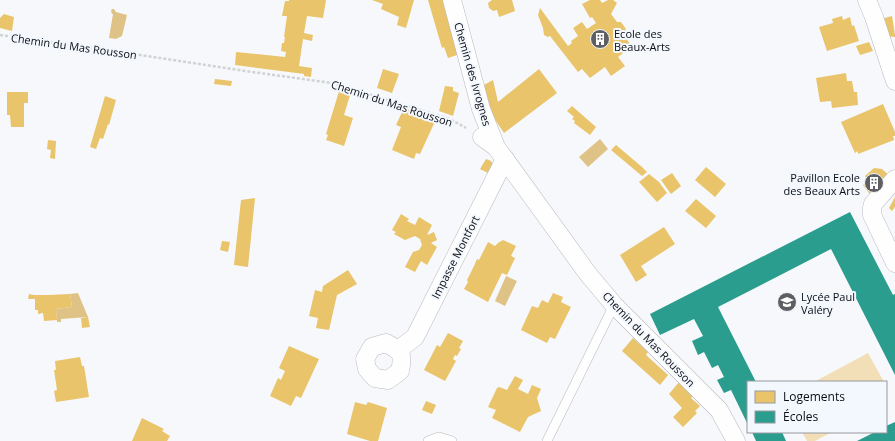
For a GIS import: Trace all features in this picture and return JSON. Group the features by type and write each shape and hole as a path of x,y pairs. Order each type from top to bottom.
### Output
{"street":[{"name":"Chemin des Ivrognes","path":"452,0 481,109 500,153"},
{"path":"867,0 895,81"},
{"name":"Chemin du Mas Rousson","path":"482,137 500,153 588,274 614,305 719,410 736,441"},
{"name":"Impasse Montfort","path":"398,350 415,337 500,153"},
{"path":"895,179 873,204 872,208 872,215 895,263"}],"lane":[{"path":"547,441 614,305"},
{"path":"428,441 439,437 452,441"}],"path":[{"name":"Chemin du Mas Rousson","path":"0,35 332,83 450,119 482,137"}],"shaded area":[{"path":"112,9 116,12 127,15 122,36 116,39 109,38 113,14 111,11"},
{"path":"600,139 608,149 588,167 579,157"},
{"path":"506,276 517,281 505,306 495,301"},
{"path":"78,293 88,317 61,319 61,322 57,322 56,309 72,307 70,294"},
{"path":"868,353 883,381 816,381"},
{"path":"803,433 830,433 815,441 807,441"}],"building: Logements":[{"path":"326,0 323,18 307,16 304,33 313,35 312,41 303,39 299,66 312,68 311,77 304,76 304,74 235,65 236,52 285,57 286,52 281,51 282,43 284,43 287,16 282,16 285,1"},
{"path":"372,0 414,0 406,28 397,25 399,17 381,9 383,4"},
{"path":"428,0 446,0 460,54 448,58 444,47 442,48"},
{"path":"492,0 512,0 515,11 499,17 497,10 493,11 489,8 488,3"},
{"name":"Ecole des Beaux-Arts","path":"590,0 600,0 602,3 608,0 613,0 617,3 611,14 617,22 621,22 626,29 623,35 632,46 618,57 625,66 611,76 605,67 590,78 582,69 578,72 550,36 548,37 544,35 538,15 540,8 568,46 572,43 571,41 578,36 573,28 582,22 587,29 596,23 592,17 590,18 582,4"},
{"path":"4,14 14,17 12,31 0,28 0,18"},
{"path":"842,16 843,20 850,17 852,26 854,25 859,41 827,51 819,27 833,23 832,19"},
{"path":"892,16 895,37 886,36 881,19"},
{"path":"869,42 873,51 860,55 856,46"},
{"path":"383,69 399,74 392,93 377,88"},
{"path":"539,69 557,93 504,133 488,109 480,87 493,80 498,102"},
{"path":"846,73 847,81 852,81 854,92 857,92 858,105 832,108 831,101 820,102 816,78"},
{"path":"215,79 232,81 231,86 214,84"},
{"path":"445,86 453,87 453,91 459,93 453,116 439,111"},
{"path":"340,88 351,92 344,115 353,118 344,146 326,140 328,135 326,134"},
{"path":"7,92 28,92 28,103 24,103 24,127 11,127 10,115 7,115"},
{"path":"105,96 116,100 109,125 108,124 103,139 100,138 96,149 90,147"},
{"path":"883,104 895,132 895,136 893,136 894,140 858,154 858,151 855,153 841,122"},
{"path":"572,106 596,127 590,135 574,123 575,121 572,119 574,117 567,111"},
{"path":"404,108 437,117 420,154 416,153 414,159 392,150 401,127 396,125"},
{"path":"48,140 56,141 55,159 50,158 51,150 47,149"},
{"path":"616,145 647,172 642,176 611,150"},
{"path":"486,159 491,161 494,166 490,174 480,169"},
{"path":"706,167 726,184 715,197 695,180"},
{"name":"Pavillon Ecole des Beaux Arts","path":"874,168 882,169 890,176 871,196 863,185 868,181 865,176"},
{"path":"672,173 681,186 671,194 661,180"},
{"path":"649,174 659,182 667,193 657,202 639,182"},
{"path":"895,197 895,207 892,211 889,208"},
{"path":"255,198 248,267 234,265 241,200"},
{"path":"696,199 716,216 706,228 685,211"},
{"path":"401,214 409,219 407,221 415,225 419,217 432,225 427,235 434,232 437,240 431,243 437,247 427,265 421,261 415,272 405,267 413,252 419,250 422,245 420,239 415,236 405,240 394,234 396,232 392,230"},
{"path":"664,227 675,244 641,266 647,275 636,282 620,255"},
{"path":"503,240 516,246 511,256 515,258 507,275 502,273 488,302 464,289 477,259 479,260 488,242 495,246"},
{"path":"222,241 230,242 228,252 220,250"},
{"path":"348,270 357,284 337,295 329,330 316,328 318,318 309,316 315,290 322,292 323,286"},
{"path":"553,293 563,297 561,302 571,307 555,339 550,337 547,343 521,330 532,306 538,308 542,300 548,303"},
{"path":"29,294 70,294 72,307 56,309 57,320 44,321 43,313 38,314 38,310 35,310 35,299 28,299"},
{"path":"88,317 90,327 82,328 81,318"},
{"path":"448,333 463,341 459,348 461,349 457,356 455,355 453,359 456,361 445,381 424,370 437,345 440,347"},
{"path":"633,338 648,352 646,355 668,375 660,385 622,351"},
{"path":"289,346 319,359 301,398 296,396 291,406 270,396 278,378 281,380 285,371 279,368"},
{"path":"80,357 82,366 84,366 89,397 56,402 54,391 57,390 54,370 56,370 55,361"},
{"path":"515,376 523,380 518,389 528,394 532,385 541,389 537,398 541,411 528,417 520,432 492,418 496,410 488,407 497,388 499,387 507,390"},
{"path":"680,381 694,395 691,398 700,406 695,411 697,413 683,427 673,417 682,408 669,394"},
{"path":"426,401 436,405 432,414 422,410"},
{"path":"355,402 366,405 368,402 387,408 378,441 370,441 347,434"},
{"path":"142,418 164,429 162,431 170,436 167,441 132,441"}],"building: Écoles":[{"path":"850,212 893,295 895,294 895,375 831,249 718,307 755,381 747,381 747,423 731,390 724,393 717,380 724,377 718,365 712,368 704,352 698,355 692,341 703,336 694,319 660,335 650,314"},
{"path":"895,422 895,441 857,441 873,433 887,433 887,426"},
{"path":"752,433 782,433 786,441 756,441"}],"place":[{"name":"Ecole des Beaux-Arts","path":"600,39"},
{"name":"Pavillon Ecole des Beaux Arts","path":"874,183"},
{"name":"Lycée Paul Valéry","path":"787,302"}]}
